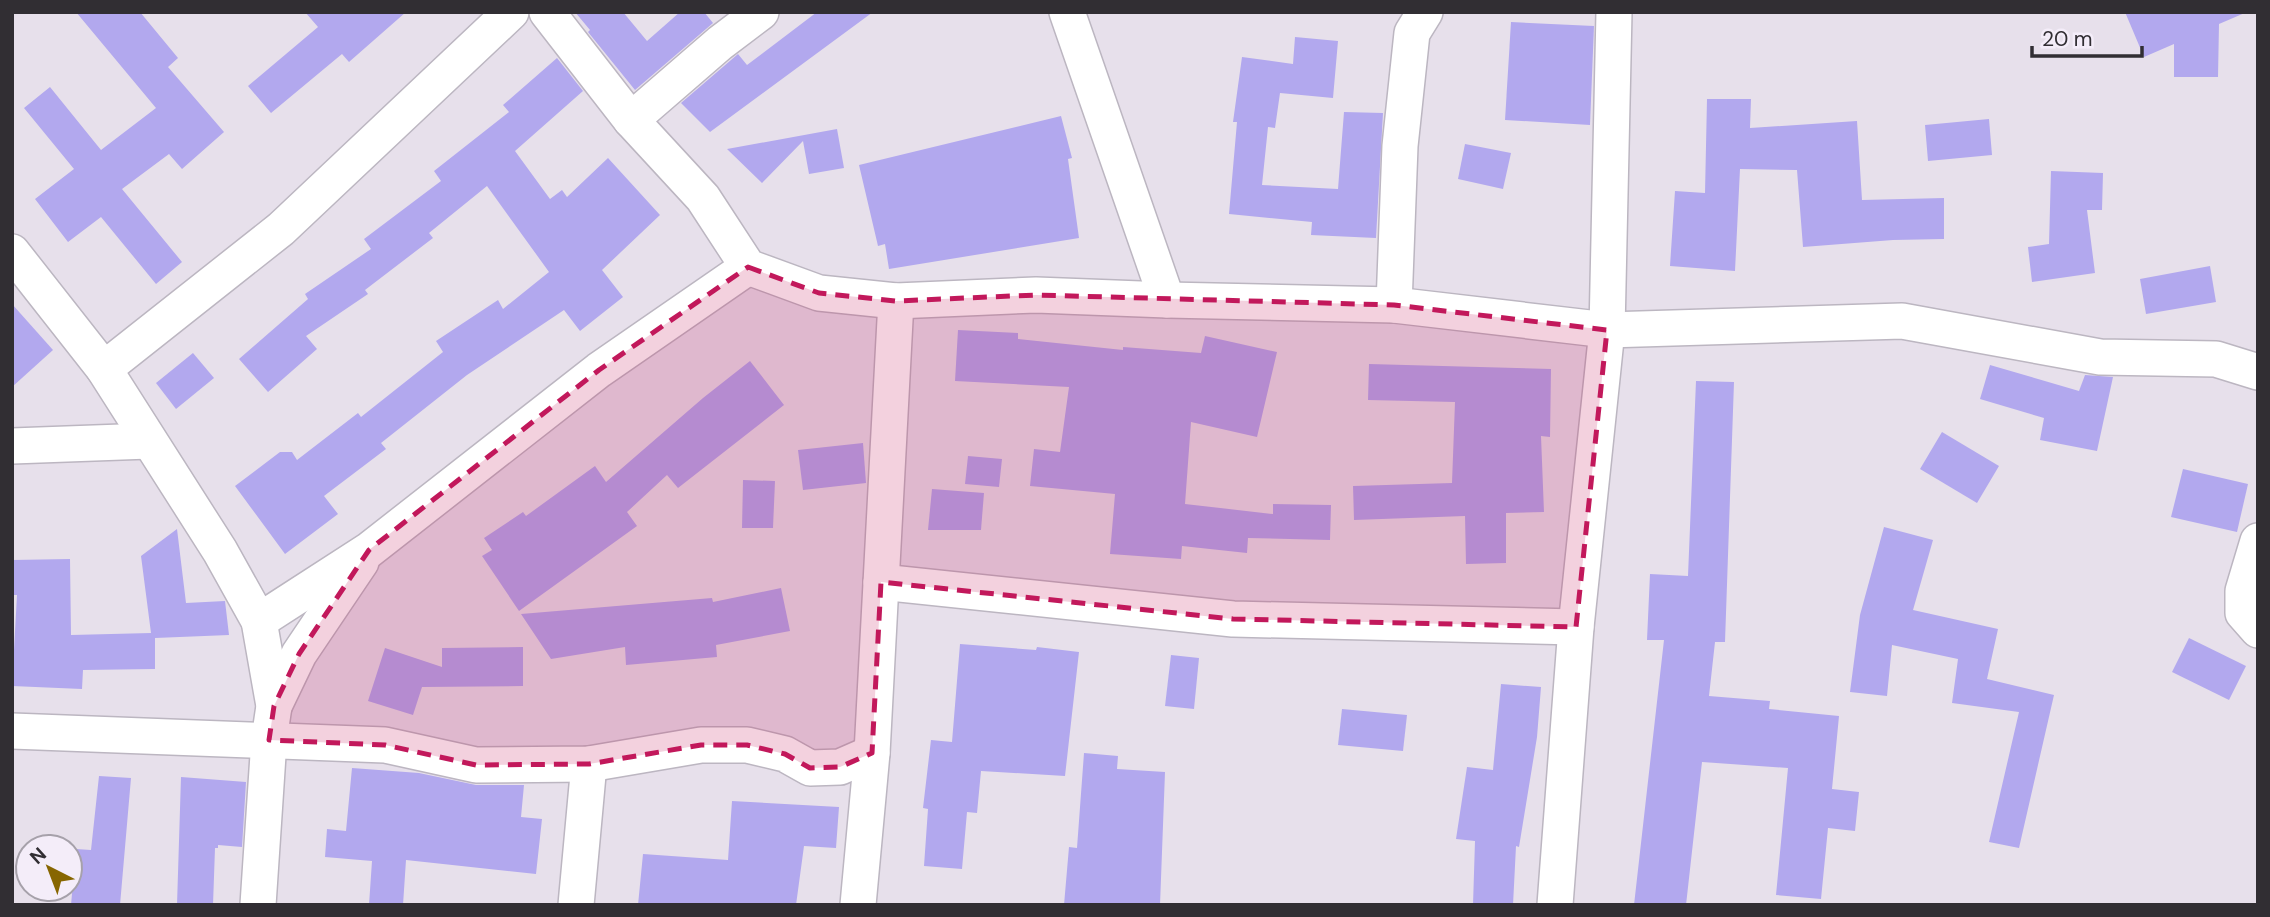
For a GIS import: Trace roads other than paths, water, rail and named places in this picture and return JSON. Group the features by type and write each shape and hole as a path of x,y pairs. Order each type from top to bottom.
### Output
{"street":[{"path":"104,369 281,229 511,12"},
{"path":"547,12 631,120 703,198 748,267 819,293 896,301 1036,295 1394,305 1607,330 1902,321 2101,357 2216,359 2258,372"},
{"path":"631,120 720,43 761,12"},
{"path":"1067,12 1167,300"},
{"path":"1394,305 1401,133 1412,33 1425,12"},
{"path":"1555,905 1576,627 1607,330 1614,12"},
{"path":"12,252 104,369 220,551 259,621 274,706"},
{"path":"259,621 369,550 599,370 748,267"},
{"path":"858,905 872,754 896,301"},
{"path":"12,446 149,442"},
{"path":"2258,541 2243,591 2244,613 2258,630"},
{"path":"258,905 269,740 274,706 299,654 369,550"},
{"path":"881,582 1233,619 1576,627"},
{"path":"12,731 385,745 476,765 589,764 701,745 747,745 785,754 810,768 840,767 872,754"},
{"path":"576,905 589,764"}]}
